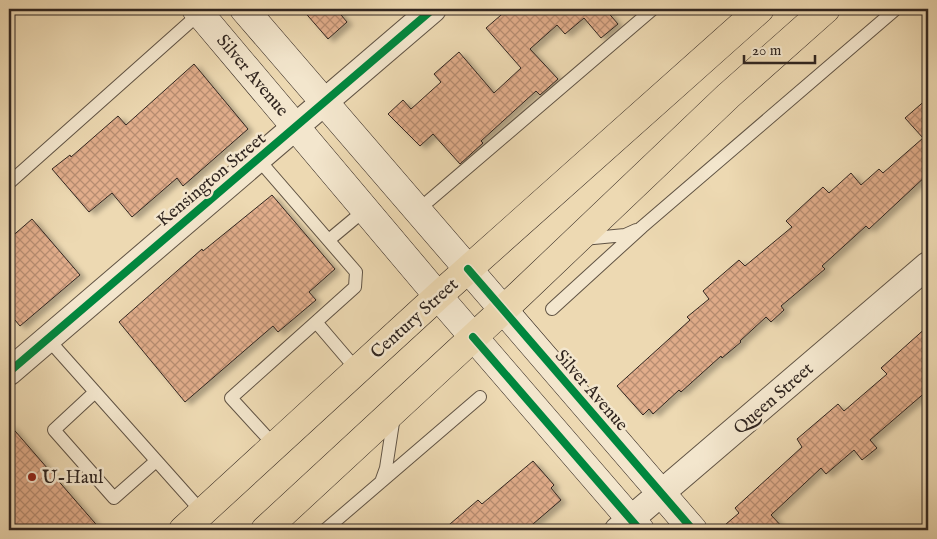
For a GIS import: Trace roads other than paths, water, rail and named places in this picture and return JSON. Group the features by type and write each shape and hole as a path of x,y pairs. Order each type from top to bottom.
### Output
{"main road":[{"name":"Century Street","path":"183,530 438,296 760,9"},
{"path":"265,530 578,240 728,96 826,9"}],"street":[{"name":"Silver Avenue","path":"244,9 693,530"},
{"name":"Kensington Street","path":"9,372 433,9"},
{"name":"Silver Avenue","path":"198,11 474,337 630,527"},
{"name":"Queen Street","path":"630,527 661,493 928,265"}],"lane":[{"path":"418,210 653,9"},
{"path":"552,309 642,227 896,9"},
{"path":"9,183 198,11"},
{"path":"258,159 356,272 355,287 231,398 275,446"},
{"path":"330,240 366,209"},
{"path":"578,240 625,235 642,227"},
{"path":"316,322 358,370"},
{"path":"47,338 203,513"},
{"path":"95,392 54,430 114,498 156,461"},
{"path":"325,530 480,397"},
{"path":"381,482 390,451 390,433 398,407"}],"place":[{"name":"U-Haul","path":"32,477"}]}
